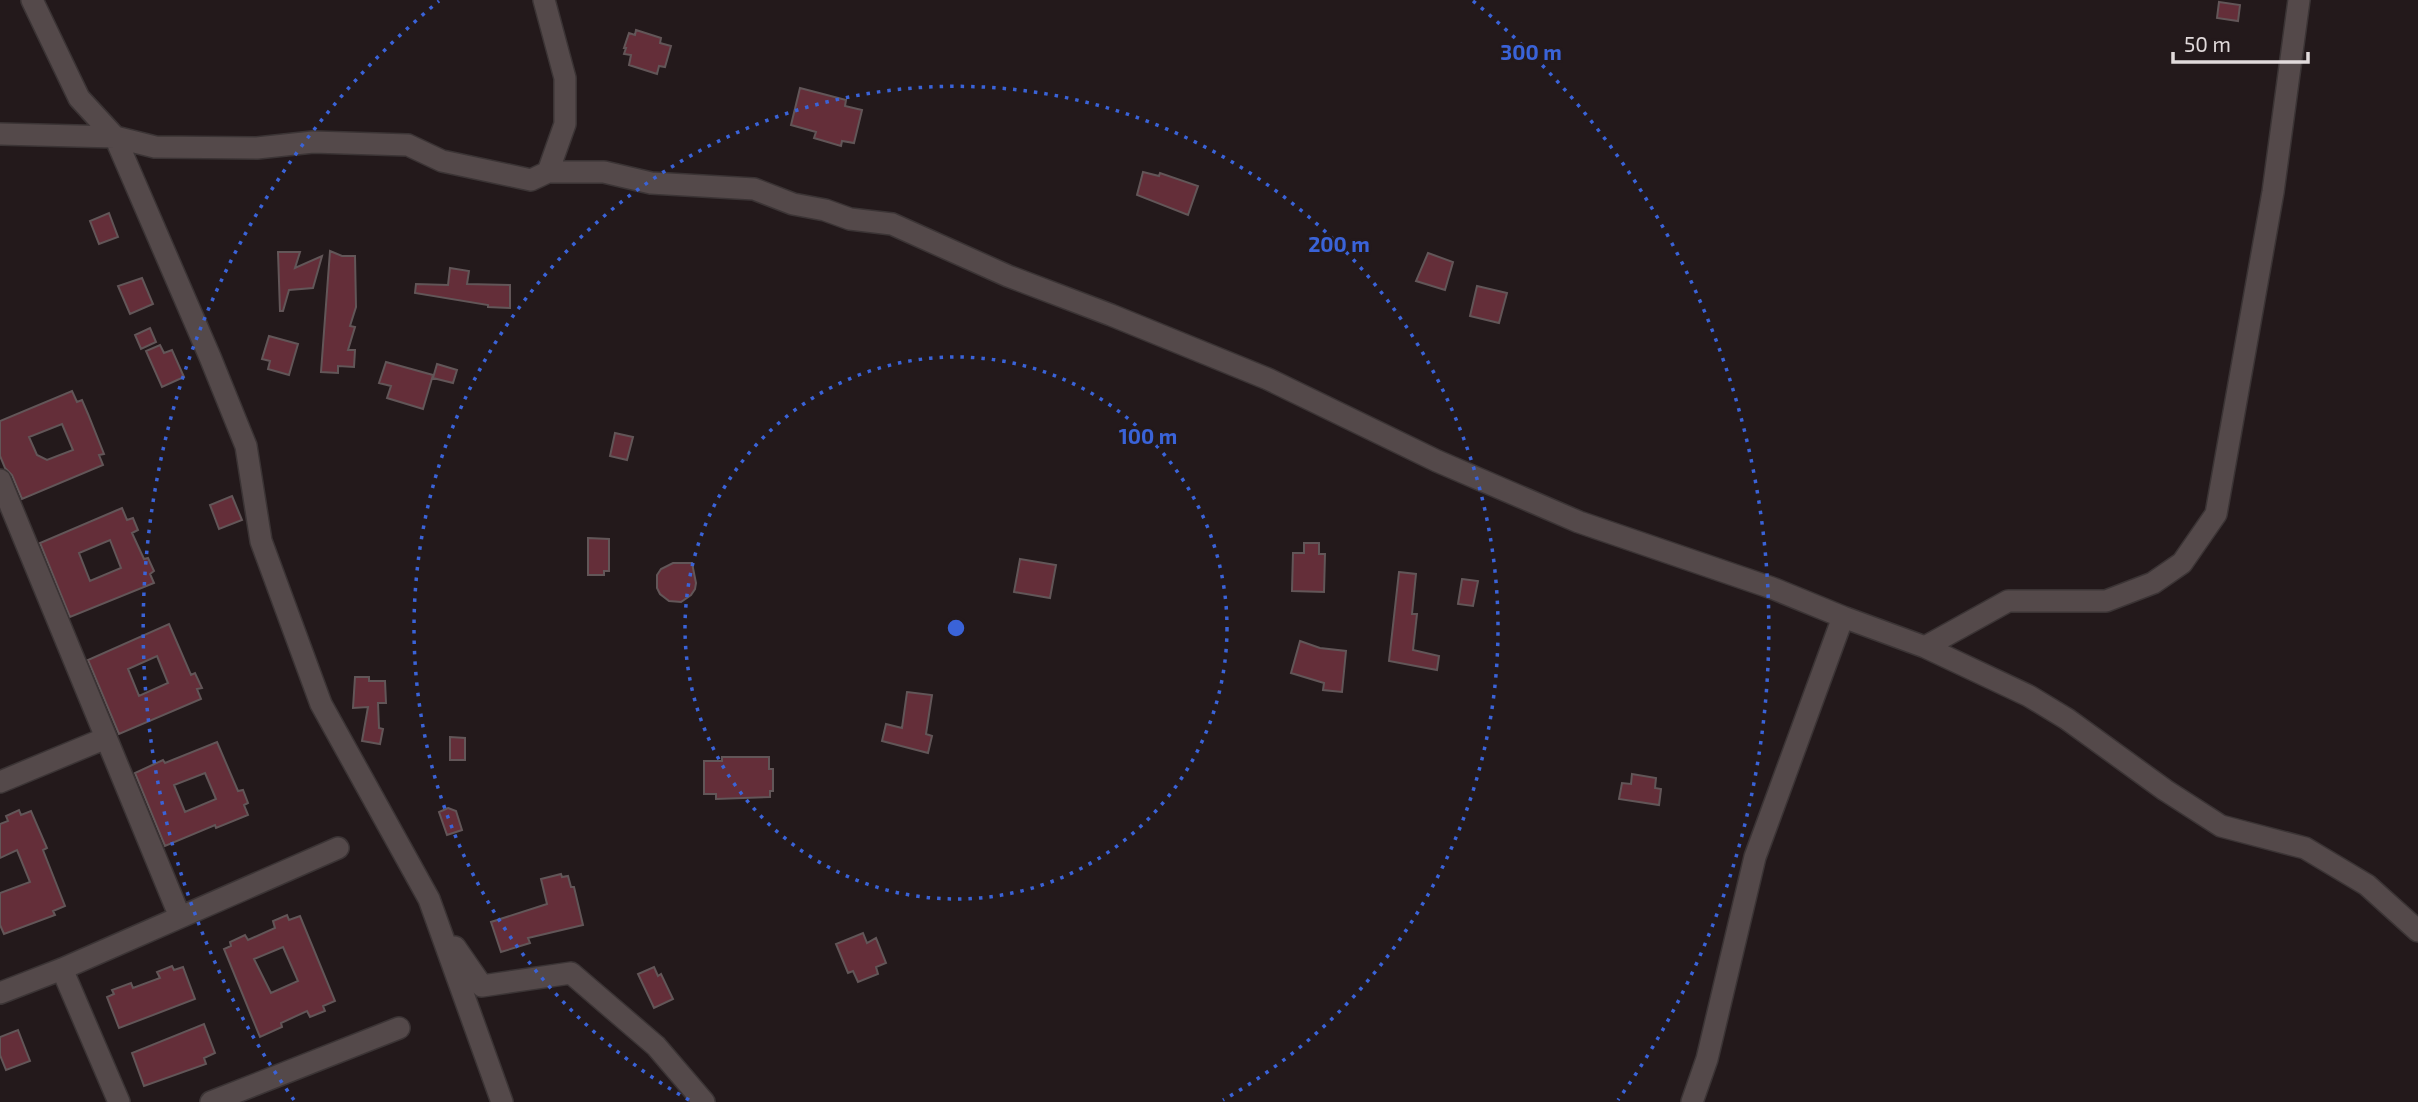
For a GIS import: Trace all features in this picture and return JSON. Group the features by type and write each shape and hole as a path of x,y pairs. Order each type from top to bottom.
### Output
{"street":[{"path":"32,0 79,98 115,136 246,446 261,541 321,704 458,950 482,986 571,973 656,1046 704,1102"},
{"path":"544,0 565,78 565,124 548,172"},
{"path":"1925,647 2008,601 2106,601 2152,583 2182,563 2216,514 2273,192 2299,0"},
{"path":"0,134 115,136 155,147 257,148 313,142 408,145 442,161 531,180 548,172 604,172 651,183 754,188 793,204 850,219 892,224 1008,276 1269,379 1437,461 1579,522 1772,588 1925,647 2029,696 2067,719 2165,790 2221,826 2305,848 2367,885 2418,931"},
{"path":"0,480 180,917"},
{"path":"1692,1102 1707,1059 1755,857 1843,617"},
{"path":"0,782 106,738"},
{"path":"0,993 62,969 338,848"},
{"path":"429,899 502,1102"},
{"path":"62,969 119,1102"},
{"path":"215,1101 399,1028"}],"building":[{"path":"2219,2 2240,5 2238,21 2217,18"},
{"path":"636,30 661,38 660,43 671,46 665,67 659,66 657,74 629,65 631,55 624,54 624,48 629,33 635,35"},
{"path":"800,88 846,100 845,106 862,110 854,143 842,141 841,146 814,138 816,132 791,125"},
{"path":"1143,172 1159,176 1160,173 1198,186 1188,215 1137,195"},
{"path":"109,213 118,237 99,244 90,221"},
{"path":"330,251 342,256 355,256 356,307 350,326 355,327 348,350 355,350 354,367 338,366 338,373 321,372"},
{"path":"278,252 300,252 295,268 322,256 313,288 289,290 283,311 280,311"},
{"path":"1428,253 1453,262 1445,290 1416,281"},
{"path":"450,268 469,271 467,284 510,285 510,308 488,307 415,293 416,284 448,285"},
{"path":"142,278 153,304 130,314 118,286"},
{"path":"1477,286 1507,293 1499,323 1470,316"},
{"path":"150,328 156,342 141,349 135,335"},
{"path":"269,336 298,344 289,375 268,369 270,361 262,359"},
{"path":"160,345 164,353 172,350 184,377 162,387 146,351"},
{"path":"386,362 433,375 423,409 387,398 391,386 379,383"},
{"path":"437,364 457,370 453,383 433,378"},
{"path":"72,391 77,402 82,400 88,414 104,454 99,455 103,465 22,499 0,456 0,421","holes":["62,424 73,450 47,460 37,455 29,437"]},
{"path":"615,433 633,437 627,460 610,456"},
{"path":"232,496 242,520 219,529 210,505"},
{"path":"122,508 127,520 133,518 138,530 132,533 144,559 148,558 154,571 150,574 154,583 70,617 40,543","holes":["110,540 121,568 90,581 79,553"]},
{"path":"588,538 609,539 609,571 604,571 604,575 588,575"},
{"path":"1304,543 1319,543 1319,554 1325,554 1324,592 1292,591 1293,553 1304,553"},
{"path":"1020,559 1056,565 1050,598 1014,592"},
{"path":"673,563 692,563 695,589 681,602 669,601 657,588 657,575 661,569"},
{"path":"1399,572 1416,574 1412,614 1417,614 1413,650 1439,656 1437,670 1389,661"},
{"path":"1462,579 1478,581 1473,606 1458,604"},
{"path":"169,624 191,675 195,673 202,688 197,689 201,699 119,734 88,660","holes":["157,656 168,683 139,696 128,669"]},
{"path":"1300,641 1320,648 1346,651 1342,692 1323,690 1324,683 1291,673"},
{"path":"355,677 369,677 369,681 385,681 386,703 378,703 379,728 383,729 380,744 362,741 368,707 353,708"},
{"path":"907,692 932,695 926,734 932,736 928,753 882,741 886,724 902,728"},
{"path":"450,737 465,738 465,760 450,760"},
{"path":"217,742 238,791 243,790 248,803 244,805 248,815 216,828 215,825 165,846 135,773 163,760 165,763","holes":["205,773 216,799 185,812 174,785"]},
{"path":"722,757 769,757 769,769 773,769 773,791 770,791 770,797 716,799 716,794 704,794 704,761 722,761"},
{"path":"1632,774 1656,778 1655,788 1661,789 1659,805 1619,799 1622,783 1631,784"},
{"path":"448,808 456,811 462,830 447,835 439,812"},
{"path":"19,810 21,815 31,811 47,848 43,850 65,906 53,911 55,915 4,934 0,925 0,893 30,882 17,850 0,858 0,824 8,821 6,816"},
{"path":"561,874 562,877 568,876 571,887 574,887 583,925 528,938 530,943 501,952 491,922 547,904 541,879"},
{"path":"287,915 289,920 300,916 335,1001 323,1006 325,1011 310,1017 307,1011 260,1037 224,949 231,946 230,942 245,935 248,940 275,928 273,921","holes":["283,947 298,981 271,993 254,959"]},
{"path":"863,933 867,943 876,938 886,963 876,967 878,974 858,982 853,971 848,973 836,944"},
{"path":"172,966 174,970 183,967 195,999 119,1028 107,997 114,994 112,990 131,983 133,988 160,978 157,972"},
{"path":"654,967 658,976 661,974 673,999 654,1008 638,974"},
{"path":"204,1024 215,1053 204,1058 206,1064 144,1086 132,1053"},
{"path":"18,1030 30,1061 6,1070 0,1055 0,1037"}]}
